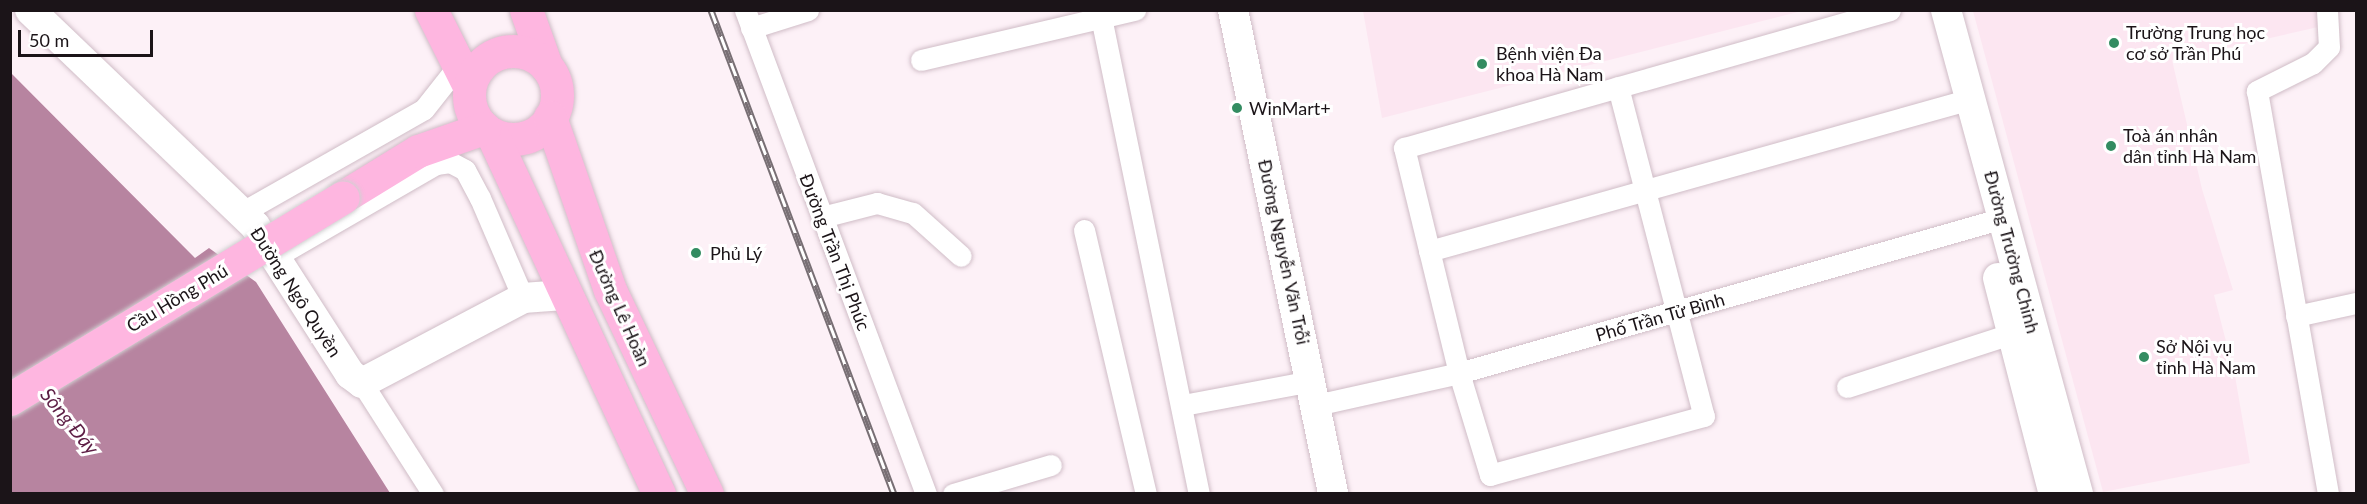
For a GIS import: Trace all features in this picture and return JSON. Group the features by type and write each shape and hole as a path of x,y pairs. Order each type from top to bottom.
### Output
{"main road":[{"path":"431,10 465,82 474,117 488,131 659,494"},
{"path":"418,151 488,131 518,138 542,127 550,117 556,91 526,10"},
{"path":"418,151 465,82 483,62 502,53 523,52 546,66"},
{"name":"Đường Lê Hoàn","path":"550,117 594,252 616,304 707,494"},
{"name":"Cầu Hồng Phú","path":"10,399 418,151"},
{"path":"570,308 616,304"}],"street":[{"name":"Đường Ngô Quyền","path":"30,10 241,213 276,257 350,374 362,383 433,494"},
{"path":"748,19 808,10"},
{"path":"921,60 1135,10"},
{"name":"Đường Nguyễn Văn Trỗi","path":"1233,10 1333,494"},
{"path":"1618,87 1675,313 1704,416 1490,475 1459,373 1404,148 1618,87 1890,10"},
{"name":"Đường Trường Chinh","path":"1929,10 1961,100 2063,482"},
{"name":"Đường Trường Chinh","path":"1946,10 1961,100"},
{"path":"2327,10 2329,48 2313,63 2257,91 2328,494"},
{"path":"1101,17 1183,405 1199,494"},
{"name":"Đường Trần Thị Phúc","path":"748,19 926,494"},
{"path":"241,213 424,109 465,82"},
{"path":"1429,251 1961,100"},
{"path":"276,257 436,164 450,162 460,164 470,179 523,298"},
{"path":"822,217 877,203 913,213 961,256"},
{"name":"Phố Trần Tử Bình","path":"1183,405 1313,393 1459,373 1675,313 1993,220"},
{"path":"1084,230 1146,494"},
{"path":"362,383 523,298 570,308"},
{"path":"2296,316 2356,303"},
{"path":"1846,387 2022,330"},
{"path":"953,494 1051,465"}],"shaded area":[{"name":"Bệnh viện Đa khoa Hà Nam","path":"1363,10 1802,11 1382,118"},
{"path":"1973,11 2320,11 2323,26 2172,60 2202,189 2233,290 2214,295 2235,376 2250,463 2103,492"}],"water":[{"name":"Sông Đáy","path":"10,72 195,258 209,248 256,282 390,493 11,493"}],"railway":[{"path":"711,10 894,494"}],"place":[{"name":"Trường Trung học cơ sở Trần Phú","path":"2114,43"},
{"name":"Bệnh viện Đa khoa Hà Nam","path":"1482,64"},
{"name":"WinMart+","path":"1237,108"},
{"name":"Toà án nhân dân tỉnh Hà Nam","path":"2111,146"},
{"name":"Phủ Lý","path":"696,253"},
{"name":"Sở Nội vụ tỉnh Hà Nam","path":"2144,357"}]}
